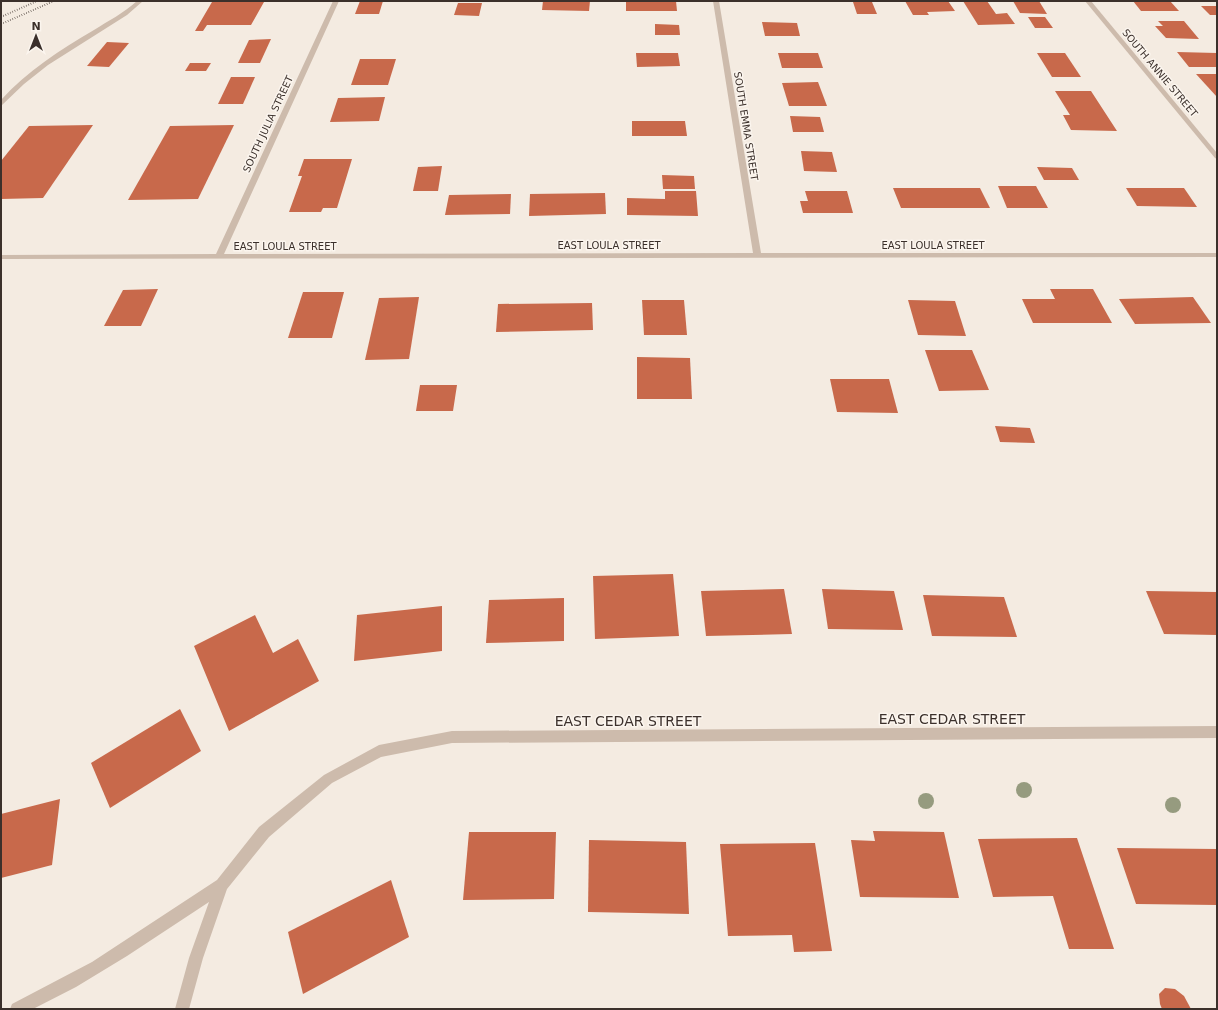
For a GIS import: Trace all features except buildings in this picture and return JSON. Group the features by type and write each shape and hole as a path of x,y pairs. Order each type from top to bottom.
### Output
{"street":[{"path":"1,104 58,55 108,24 140,1"},
{"name":"SOUTH JULIA STREET","path":"219,256 336,1"},
{"name":"SOUTH EMMA STREET","path":"716,1 757,255"},
{"name":"SOUTH ANNIE STREET","path":"1088,1 1217,157"},
{"name":"EAST LOULA STREET","path":"1,257 1217,255"},
{"name":"EAST CEDAR STREET","path":"182,1009 196,958 222,885 264,832 328,779 379,752 452,737 1217,732"},
{"path":"17,1009 53,993 126,950 222,885"}],"railway":[{"path":"1,17 37,1"},
{"path":"1,24 54,1"}]}
